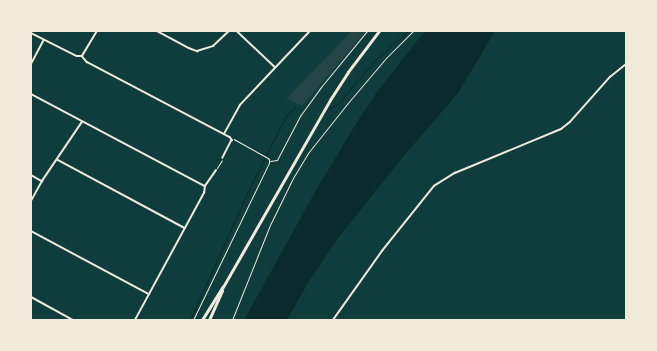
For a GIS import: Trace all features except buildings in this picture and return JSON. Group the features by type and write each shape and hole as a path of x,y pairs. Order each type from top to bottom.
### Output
{"highway":[{"path":"202,320 223,287 321,115 348,72 379,31"},
{"path":"209,320 223,287"}],"street":[{"path":"82,56 97,31"},
{"path":"157,31 189,48 197,50 213,46 229,31"},
{"path":"237,31 275,68"},
{"path":"224,134 240,105 310,31"},
{"path":"31,33 77,56 82,56 87,62 232,138 223,158"},
{"path":"31,64 44,40"},
{"path":"333,320 382,251 434,186 455,173 560,128 570,122 610,77 626,64"},
{"path":"31,94 205,186"},
{"path":"31,202 42,181 58,160 82,122"},
{"path":"58,160 185,228"},
{"path":"135,320 204,193 205,186 216,170"},
{"path":"31,175 42,181"},
{"path":"31,231 149,294"},
{"path":"31,297 73,320"}],"path":[{"path":"270,161 277,160 300,116 321,87 367,31"},
{"path":"232,320 270,225 292,178 308,153 347,104 386,58 413,31"},
{"path":"232,138 266,156 270,161"},
{"path":"216,170 223,158"},
{"path":"193,320 270,161"}],"shaded area":[{"path":"352,31 366,31 302,106 287,98"},
{"path":"425,31 495,31 458,93 402,158 335,242 307,284 287,320 244,320 316,190 359,119 377,92"}],"waterway":[{"path":"329,109 338,104 372,63 408,31"},
{"path":"190,320 252,183 286,116 295,107"}]}
